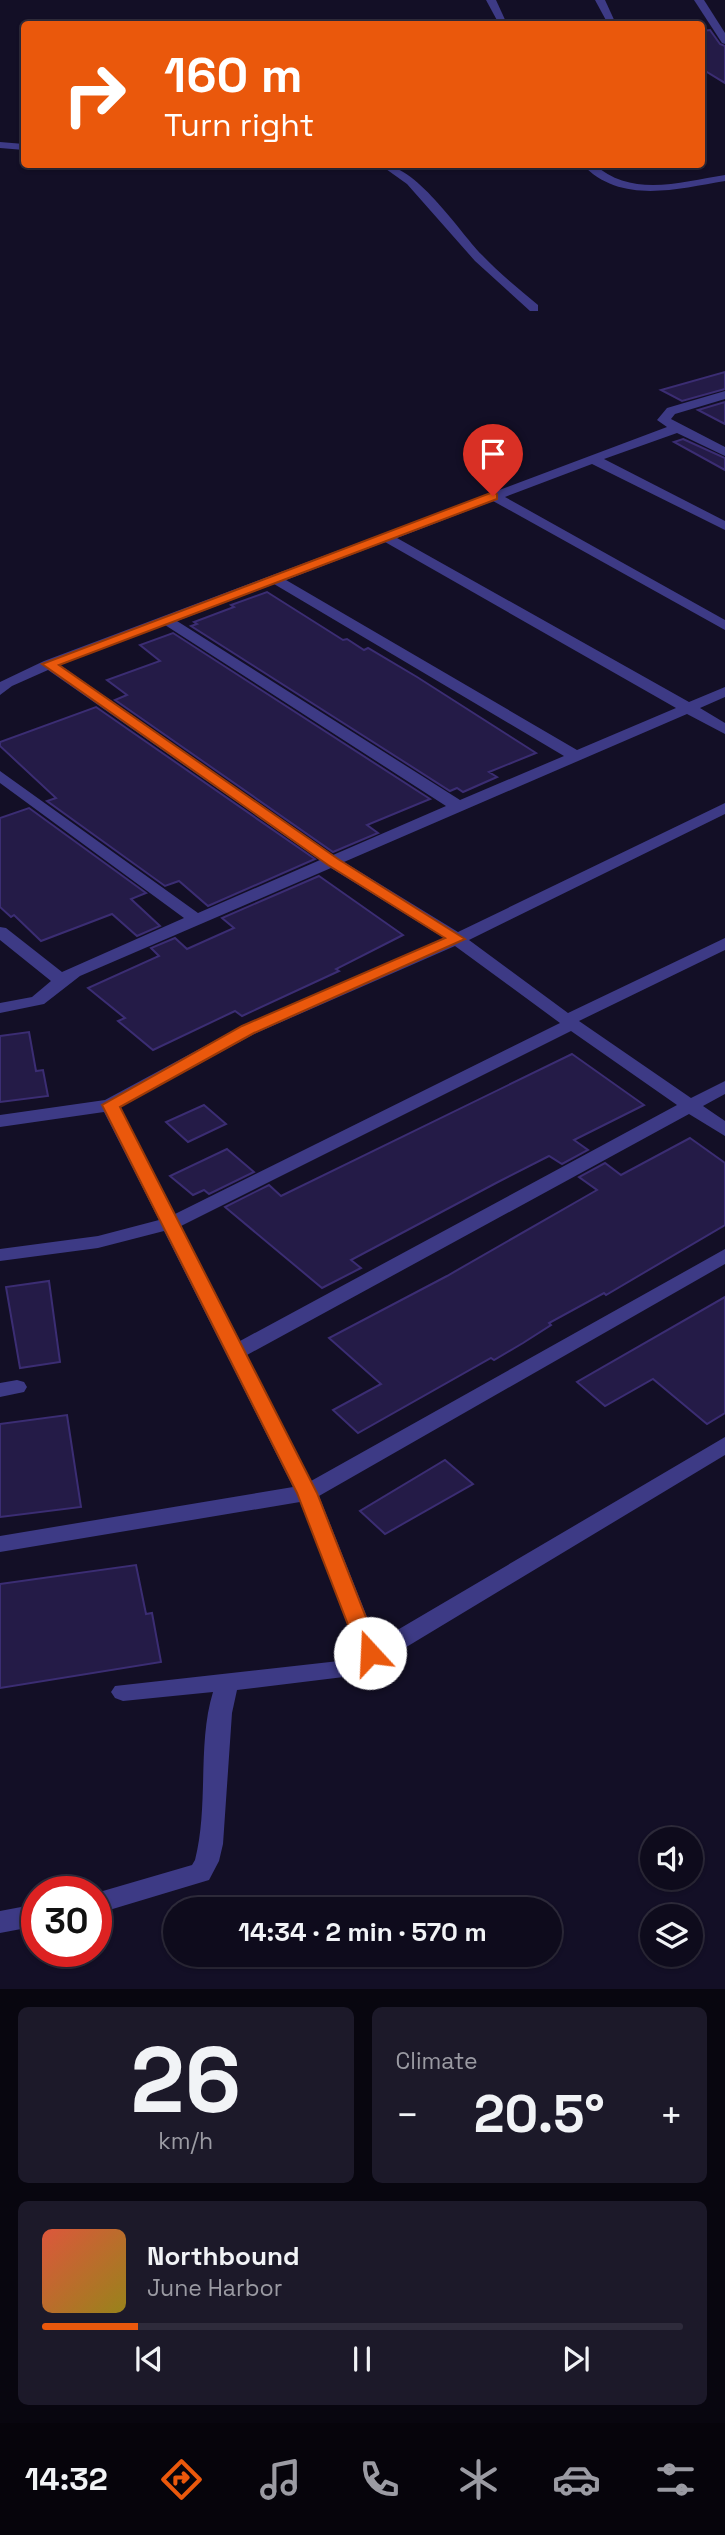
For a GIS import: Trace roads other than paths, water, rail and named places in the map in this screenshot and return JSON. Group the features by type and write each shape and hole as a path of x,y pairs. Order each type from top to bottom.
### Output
{"street":[{"path":"491,0 502,21"},
{"path":"600,0 610,21"},
{"path":"699,0 725,41"},
{"path":"0,145 21,148"},
{"path":"390,168 411,182 479,259 534,308"},
{"path":"591,168 605,181 632,189 725,178"},
{"path":"725,395 671,411 663,421 725,452"},
{"path":"0,691 7,683 49,664 675,429"},
{"path":"593,459 725,526"},
{"path":"493,496 725,626"},
{"path":"386,537 725,729"},
{"path":"275,579 577,757"},
{"path":"166,620 459,807"},
{"path":"49,664 333,862 457,939 569,1022 725,1130"},
{"path":"0,1009 38,1000 48,994 60,979 725,692"},
{"path":"0,776 197,920"},
{"path":"0,1121 110,1105 248,1030 457,939 725,808"},
{"path":"0,932 60,979"},
{"path":"0,1255 99,1242 172,1223 725,943"},
{"path":"234,1353 725,1087"},
{"path":"110,1105 307,1493 368,1647 368,1658"},
{"path":"0,1544 307,1493 725,1255"},
{"path":"123,1692 361,1666 368,1658 725,1446"},
{"path":"112,1898 200,1873 206,1867 213,1834 220,1710 228,1682"},
{"path":"0,1922 21,1918"}]}
